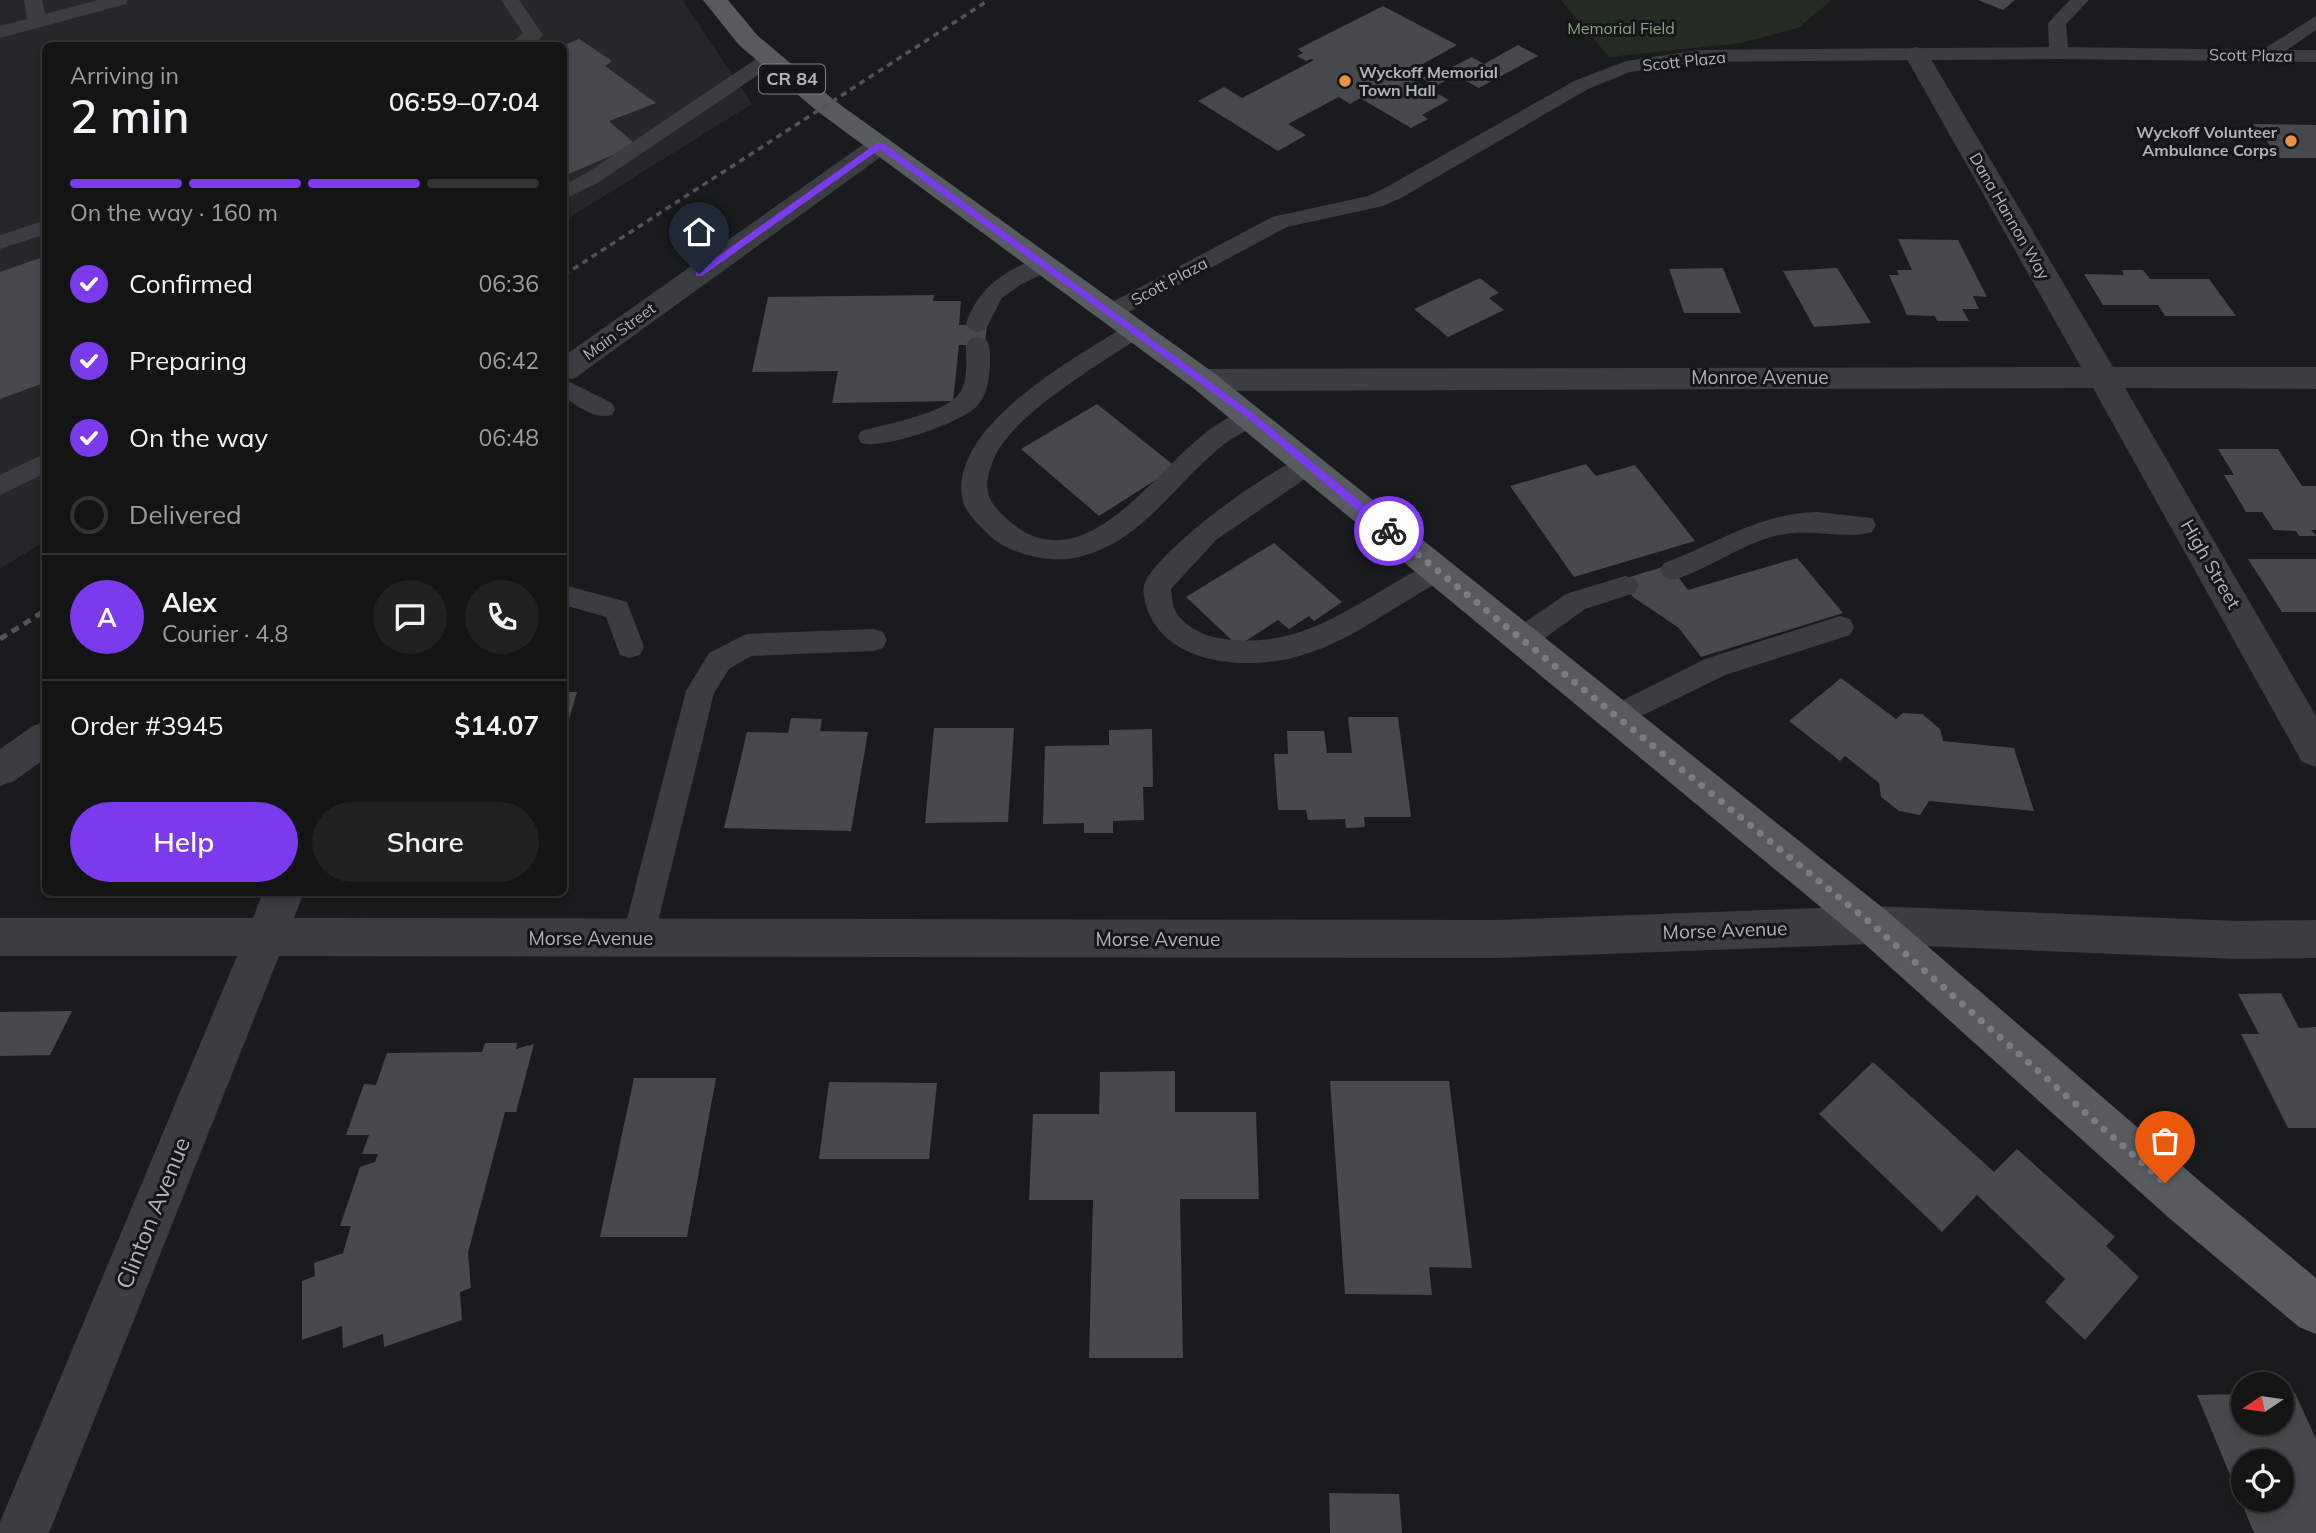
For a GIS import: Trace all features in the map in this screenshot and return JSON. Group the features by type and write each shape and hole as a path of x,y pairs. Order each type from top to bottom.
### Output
{"main road":[{"name":"CR 84","path":"715,0 748,40 769,59 880,145 1252,417 1615,717 1873,925 2186,1201 2316,1310"}],"street":[{"name":"Dana Hannon Way","path":"1916,54 2104,378"},
{"name":"Main Street","path":"567,369 880,145"},
{"name":"High Street","path":"2104,378 2316,751"},
{"name":"Monroe Avenue","path":"1203,380 2316,378"},
{"path":"0,770 42,740"},
{"name":"Clinton Avenue","path":"22,1533 282,896"},
{"name":"Morse Avenue","path":"0,937 1496,939 1873,925 2238,940 2316,939"}],"lane":[{"path":"33,0 37,22"},
{"path":"0,32 119,0"},
{"path":"510,0 534,35 523,42"},
{"path":"2059,53 2057,23 2080,0"},
{"path":"2267,55 2316,22"},
{"name":"Scott Plaza","path":"1252,417 1205,446 1112,533 1080,547 1044,548 1014,540 981,513 974,499 976,463 987,445 1015,414 1123,321 1280,222 1375,201 1393,193 1580,85 1626,67 1699,57 2059,53 2316,56"},
{"path":"567,191 592,178 769,59"},
{"path":"0,242 42,228"},
{"path":"870,438 908,428 961,407 971,397 974,386 981,308 992,293 1011,280 1045,264"},
{"path":"567,389 603,409"},
{"path":"0,486 42,464"},
{"path":"1309,464 1219,524 1166,573 1157,587 1161,609 1164,617 1178,631 1190,640 1213,648 1245,652 1310,642 1438,571"},
{"path":"1673,570 1695,563 1730,544 1774,526 1820,522 1863,525"},
{"path":"1521,640 1576,601 1625,586"},
{"path":"567,596 617,610 630,647"},
{"path":"1615,717 1715,667 1840,627"},
{"path":"638,938 700,691 719,661 746,645 873,640"}],"shaded area":[{"path":"0,0 682,0 752,104 567,219 567,42 42,42 42,543 0,569"}],"green space":[{"name":"Memorial Field","path":"1561,0 1832,0 1798,28 1741,43 1609,57"}],"building":[{"path":"1978,0 2015,0 2003,10"},
{"name":"Wyckoff Memorial Town Hall","path":"1383,6 1457,45 1403,75 1449,100 1422,115 1428,119 1411,128 1360,98 1350,104 1339,97 1288,124 1306,135 1278,151 1198,101 1224,87 1242,98 1314,60 1306,61 1297,56 1303,53 1298,49"},
{"path":"579,39 612,61 605,66 656,103 609,121 636,145 567,175 567,44"},
{"path":"1518,45 1538,56 1479,88 1446,70 1472,57 1484,64"},
{"path":"1434,72 1448,80 1435,86 1422,78"},
{"name":"Wyckoff Volunteer Ambulance Corps","path":"2253,124 2316,125 2316,158 2280,158"},
{"path":"1898,239 1958,240 1987,297 1973,296 1979,309 1962,309 1969,321 1937,321 1935,316 1907,315 1889,275 1899,275 1897,270 1912,270"},
{"path":"42,257 42,383 0,399 0,272"},
{"path":"1723,268 1741,313 1684,313 1669,269"},
{"path":"1837,268 1871,323 1814,327 1783,271"},
{"path":"2122,270 2143,270 2150,279 2209,279 2236,316 2165,316 2158,305 2103,305 2084,274 2124,275"},
{"path":"1480,278 1499,293 1489,298 1504,310 1448,337 1414,309"},
{"path":"934,295 933,301 961,301 959,325 987,324 985,345 959,345 953,401 832,403 838,371 752,372 768,297"},
{"path":"1097,404 1176,467 1099,516 1021,449"},
{"path":"2218,449 2278,449 2302,486 2316,486 2316,530 2311,530 2316,536 2299,536 2296,531 2274,530 2262,512 2246,512 2224,475 2234,475"},
{"path":"1586,464 1596,476 1635,465 1695,541 1574,577 1510,486"},
{"path":"1274,543 1342,602 1314,621 1309,616 1289,629 1278,620 1238,646 1186,597"},
{"path":"1797,558 1843,613 1701,657 1679,628 1633,597 1620,580 1669,565 1688,590"},
{"path":"2248,559 2316,559 2316,612 2282,612"},
{"path":"1841,678 1896,719 1903,713 1922,714 1940,729 1943,741 2014,748 2034,811 1929,801 1920,815 1899,811 1881,797 1879,783 1845,756 1840,761 1789,721"},
{"path":"567,692 577,692 567,726"},
{"path":"1348,717 1398,717 1411,817 1364,817 1365,827 1346,828 1345,819 1308,820 1306,810 1278,810 1274,754 1288,754 1287,731 1324,731 1327,753 1352,753"},
{"path":"791,718 822,719 820,731 868,732 851,831 724,828 747,732 788,733"},
{"path":"934,728 1014,728 1008,822 925,823"},
{"path":"1152,729 1153,787 1143,787 1144,820 1113,821 1113,833 1084,833 1084,823 1043,824 1045,746 1109,745 1109,730"},
{"path":"2281,993 2299,1028 2316,1027 2316,1128 2288,1128 2241,1034 2259,1034 2238,994"},
{"path":"72,1011 50,1055 0,1056 0,1012"},
{"path":"485,1043 517,1043 516,1049 534,1044 516,1112 505,1112 468,1253 471,1288 460,1292 462,1320 384,1347 383,1334 343,1348 342,1326 302,1340 302,1281 315,1276 314,1263 343,1253 351,1226 340,1226 360,1167 375,1162 378,1154 362,1154 369,1135 346,1135 364,1084 376,1085 387,1053 482,1052"},
{"path":"1873,1062 1994,1172 2017,1149 2115,1237 2106,1246 2139,1277 2085,1340 2045,1302 2065,1279 1977,1195 1942,1232 1819,1114"},
{"path":"1175,1071 1175,1112 1256,1112 1259,1199 1180,1199 1183,1358 1089,1358 1093,1200 1029,1200 1033,1114 1099,1114 1100,1072"},
{"path":"634,1078 716,1078 687,1237 600,1237"},
{"path":"1330,1081 1449,1081 1472,1268 1429,1267 1432,1295 1345,1294"},
{"path":"829,1082 937,1083 929,1159 819,1159"},
{"path":"2295,1393 2316,1439 2316,1533 2254,1533 2245,1512 2294,1512 2294,1449 2231,1449 2231,1477 2197,1395 2231,1394 2231,1435 2294,1435"},
{"path":"1329,1493 1399,1494 1402,1533 1330,1533"}],"railway":[{"path":"567,273 989,0"},
{"path":"0,639 42,613"}],"way so far":[{"path":"1389,531 1873,925 2165,1183"}],"place":[{"name":"Wyckoff Memorial Town Hall","path":"1345,81"},
{"name":"Wyckoff Volunteer Ambulance Corps","path":"2291,141"}],"route":[{"path":"699,274 880,145 1252,417 1389,531"}]}
